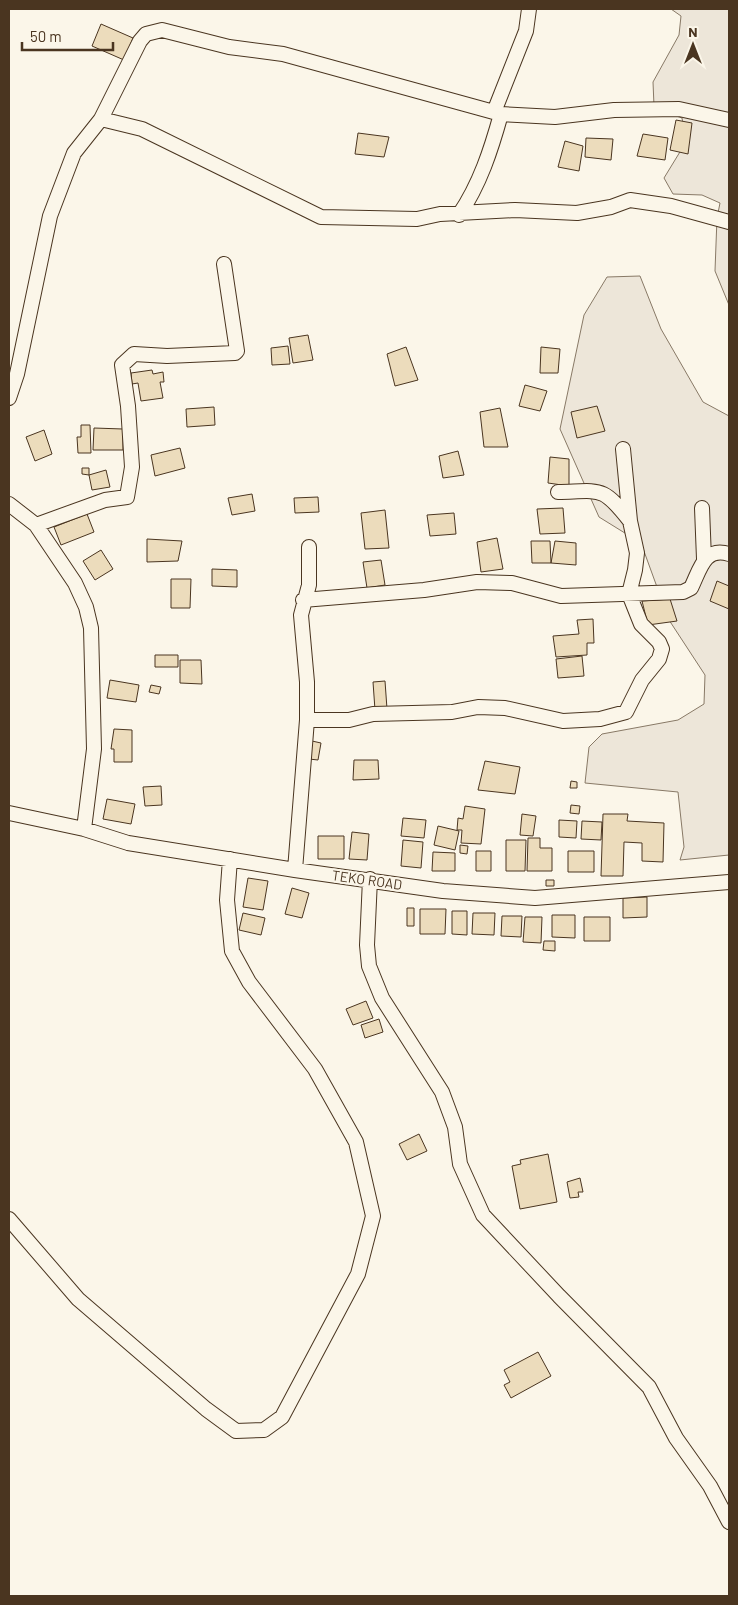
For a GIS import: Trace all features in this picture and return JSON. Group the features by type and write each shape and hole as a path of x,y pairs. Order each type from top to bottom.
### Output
{"street":[{"path":"459,215 473,195 489,155 498,113 526,31 529,9"},
{"path":"9,398 17,374 50,216 74,154 101,119 140,41 146,34 162,30 229,47 283,54 498,113 555,117 614,110 679,109 729,120"},
{"path":"101,119 142,130 322,217 417,219 440,214 459,215 515,210 577,212 611,207 630,200 671,206 729,222"},
{"path":"36,525 105,500 127,497 132,467 128,406 122,365 128,358 134,354 167,356 235,353 237,351 224,264"},
{"path":"307,720 349,720 373,714 452,712 478,707 505,708 563,721 600,719 626,712 642,680 658,659 662,649 641,624 629,594 635,570 636,553 630,521 623,449"},
{"path":"558,492 601,491 615,501 630,521"},
{"path":"10,507 36,525 75,583 86,606 91,628 94,749 84,829"},
{"path":"303,600 424,590 477,582 512,583 561,596 683,592 691,588 704,559 702,508"},
{"path":"295,870 307,720 307,682 301,615 303,600 309,585 309,547"},
{"path":"704,559 712,553 729,554"},
{"name":"TEKO ROAD","path":"9,813 84,829 128,842 295,870 370,879 443,891 535,898 729,882"},
{"path":"9,1219 78,1299 206,1409 236,1431 264,1430 282,1417 358,1274 373,1216 356,1142 315,1069 248,982 232,950 227,900 230,859"},
{"path":"370,879 367,945 369,966 382,998 442,1092 455,1127 460,1164 483,1215 559,1296 649,1387 676,1438 710,1486 729,1520"}],"shaded area":[{"path":"671,9 729,9 729,305 715,271 717,218 720,203 702,195 673,194 664,178 686,142 682,118 654,106 653,82 679,35 681,16"},
{"path":"640,276 661,329 703,402 729,416 729,855 680,860 684,847 678,792 585,783 589,747 602,734 678,720 704,704 705,675 669,620 641,543 599,517 560,429 584,315 607,277"}],"building":[{"path":"101,24 133,38 124,60 92,46"},
{"path":"676,120 692,123 688,154 670,150"},
{"path":"358,133 389,137 384,157 355,154"},
{"path":"643,134 668,138 665,160 637,156"},
{"path":"586,138 613,139 611,160 585,157"},
{"path":"565,141 583,146 579,171 558,167"},
{"path":"308,335 313,360 293,363 289,338"},
{"path":"288,346 290,364 272,365 271,348"},
{"path":"406,347 418,380 395,386 387,354"},
{"path":"541,347 560,349 558,373 540,373"},
{"path":"152,370 153,374 163,372 164,382 160,382 163,398 141,401 138,383 132,384 131,373"},
{"path":"525,385 547,391 540,411 519,406"},
{"path":"597,406 605,431 577,438 571,412"},
{"path":"214,407 215,425 187,427 186,409"},
{"path":"500,408 508,447 484,447 480,412"},
{"path":"81,425 90,425 91,453 78,453 77,437 81,437"},
{"path":"94,428 123,429 123,450 93,450"},
{"path":"44,430 52,454 35,461 26,437"},
{"path":"180,448 185,468 155,476 151,455"},
{"path":"458,451 464,475 443,478 439,456"},
{"path":"550,457 569,459 569,486 548,483"},
{"path":"82,468 89,468 89,475 82,474"},
{"path":"106,470 110,487 92,490 89,475"},
{"path":"252,494 255,511 232,515 228,498"},
{"path":"318,497 319,512 295,513 294,498"},
{"path":"563,508 565,533 540,534 537,509"},
{"path":"385,510 389,548 365,549 361,513"},
{"path":"454,513 456,534 430,536 427,515"},
{"path":"87,514 94,532 61,545 54,527"},
{"path":"497,538 503,569 481,572 477,542"},
{"path":"147,539 182,541 178,561 147,562"},
{"path":"531,541 550,541 551,563 532,563"},
{"path":"555,541 576,543 576,565 551,563"},
{"path":"101,550 113,569 95,580 83,561"},
{"path":"381,560 385,585 367,588 363,562"},
{"path":"212,569 237,570 237,587 212,586"},
{"path":"171,579 191,579 190,608 171,608"},
{"path":"717,581 729,586 729,609 710,601"},
{"path":"670,599 677,621 648,625 642,601"},
{"path":"593,619 594,643 587,643 587,655 556,657 553,636 579,634 577,620"},
{"path":"155,655 178,655 178,667 155,667"},
{"path":"582,656 584,676 558,678 556,659"},
{"path":"180,660 201,660 202,684 180,683"},
{"path":"110,680 139,685 136,702 107,698"},
{"path":"385,681 387,709 375,710 373,682"},
{"path":"151,685 161,687 159,694 149,692"},
{"path":"114,729 132,730 132,762 114,762 114,749 111,749"},
{"path":"312,741 321,743 318,760 309,759"},
{"path":"354,760 378,760 379,779 353,780"},
{"path":"485,761 520,767 515,794 478,790"},
{"path":"571,781 577,782 577,788 570,788"},
{"path":"161,786 162,805 145,806 143,787"},
{"path":"107,799 135,804 131,824 103,819"},
{"path":"571,805 580,806 579,814 570,813"},
{"path":"465,806 485,809 481,844 461,843 462,830 457,830 458,818 463,819"},
{"path":"522,814 536,816 533,836 520,835"},
{"path":"603,814 628,814 627,821 664,823 663,862 642,861 642,843 624,842 623,876 601,876"},
{"path":"403,818 426,820 424,838 401,836"},
{"path":"559,820 577,821 576,838 559,837"},
{"path":"582,821 602,822 601,840 581,839"},
{"path":"438,826 459,831 455,850 434,845"},
{"path":"352,832 369,834 367,860 349,859"},
{"path":"318,836 344,836 344,859 318,859"},
{"path":"528,838 540,838 540,848 552,848 552,871 527,871"},
{"path":"403,840 423,842 421,868 401,866"},
{"path":"506,840 526,840 525,871 506,871"},
{"path":"460,845 468,846 467,854 460,853"},
{"path":"476,851 491,851 491,871 476,871"},
{"path":"568,851 594,851 594,872 568,872"},
{"path":"433,852 455,853 455,871 432,871"},
{"path":"248,878 268,881 263,910 243,907"},
{"path":"546,880 554,880 554,886 546,886"},
{"path":"292,888 309,893 302,918 285,914"},
{"path":"647,897 647,917 623,918 623,898"},
{"path":"407,908 414,908 414,926 407,926"},
{"path":"420,909 446,909 445,934 420,934"},
{"path":"452,911 467,911 467,935 452,934"},
{"path":"243,913 265,918 261,935 239,930"},
{"path":"473,913 495,913 494,935 472,934"},
{"path":"552,915 575,915 575,938 552,937"},
{"path":"502,916 522,916 521,937 501,936"},
{"path":"525,917 542,917 541,943 523,942"},
{"path":"584,917 610,917 610,941 584,941"},
{"path":"544,941 555,941 555,951 543,950"},
{"path":"366,1001 373,1018 353,1025 346,1009"},
{"path":"379,1019 383,1032 365,1038 361,1025"},
{"path":"419,1134 427,1151 407,1160 399,1144"},
{"path":"548,1154 557,1202 520,1209 512,1166 521,1164 520,1160"},
{"path":"580,1178 583,1192 578,1192 579,1197 570,1198 567,1182"},
{"path":"538,1352 551,1376 511,1398 504,1385 510,1382 504,1370"}]}
